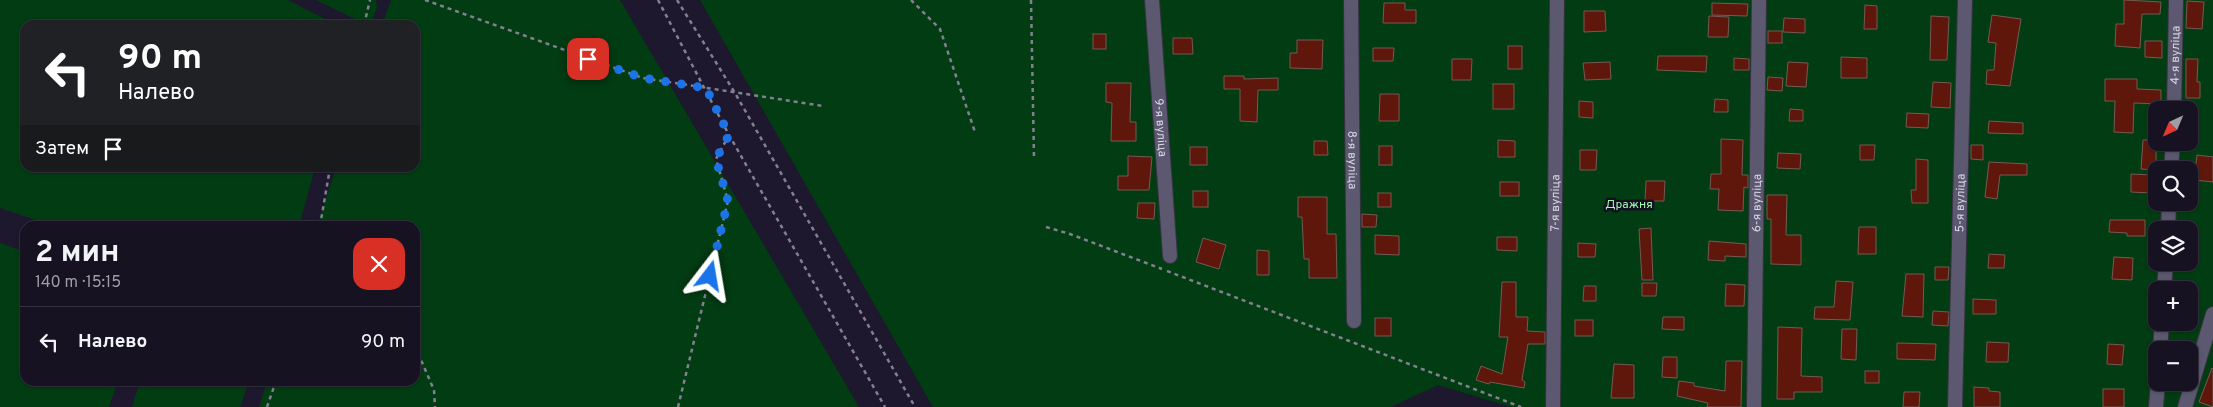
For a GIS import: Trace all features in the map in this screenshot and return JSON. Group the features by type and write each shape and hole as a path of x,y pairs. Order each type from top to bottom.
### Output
{"street":[{"name":"9-я вуліца","path":"1152,0 1170,256"},
{"name":"8-я вуліца","path":"1351,0 1354,321"},
{"name":"7-я вуліца","path":"1553,407 1557,0"},
{"name":"6-я вуліца","path":"1754,407 1759,0"},
{"name":"5-я вуліца","path":"1954,407 1965,0"},
{"name":"4-я вуліца","path":"2174,101 2176,0"},
{"path":"2185,407 2213,314"},
{"path":"2156,407 2157,391"}],"path":[{"path":"365,20 370,0"},
{"path":"425,0 643,78 823,106"},
{"path":"658,0 706,88 729,135 885,407"},
{"path":"677,0 735,93 915,407"},
{"path":"911,0 940,29 975,132"},
{"path":"1030,0 1034,158"},
{"path":"678,407 728,201 716,159 729,135"},
{"path":"321,221 329,172"},
{"path":"1046,227 1070,234 1521,407"},
{"path":"420,358 434,390 435,407"},
{"path":"267,407 274,386"}],"green space":[{"path":"0,0 288,0 327,20 20,20 20,172 314,172 300,221 39,221 0,208"},
{"path":"316,0 376,0 377,8 373,20 357,20"},
{"path":"391,0 620,0 859,407 259,407 265,386 420,386 420,221 319,221 335,172 420,172 420,20 384,20"},
{"name":"Дражня","path":"700,0 2213,0 2213,407 1511,407 1438,385 1391,407 933,407"},
{"path":"0,243 20,250 20,386 116,386 109,407 0,407"},
{"path":"138,386 247,386 240,407 132,407"}],"building":[{"path":"2124,0 2161,2 2160,14 2142,14 2140,48 2115,46 2116,24 2124,24"},
{"path":"2187,1 2204,2 2202,29 2186,28"},
{"path":"1384,3 1405,3 1405,10 1416,10 1416,23 1383,23"},
{"path":"1712,3 1748,4 1747,16 1712,15"},
{"path":"1865,5 1877,6 1877,29 1864,29"},
{"path":"1584,11 1605,11 1606,31 1584,32"},
{"path":"1992,15 2021,19 2010,86 1986,84 1987,70 1994,70 1996,43 1988,42"},
{"path":"1709,16 1729,17 1728,37 1708,37"},
{"path":"1931,16 1949,17 1947,60 1930,60"},
{"path":"1784,18 1805,19 1805,33 1783,32"},
{"path":"1768,31 1782,31 1782,43 1768,43"},
{"path":"1093,34 1106,34 1106,49 1093,49"},
{"path":"1173,38 1192,38 1193,54 1173,54"},
{"path":"1297,40 1323,40 1322,69 1290,68 1290,53 1297,53"},
{"path":"2145,41 2162,41 2162,58 2145,57"},
{"path":"1508,46 1522,46 1522,69 1508,69"},
{"path":"1373,48 1394,48 1393,61 1373,61"},
{"path":"1658,56 1707,56 1706,72 1657,70"},
{"path":"1841,57 1867,58 1867,78 1841,78"},
{"path":"1734,58 1749,59 1749,70 1734,70"},
{"path":"1452,59 1472,59 1471,80 1452,80"},
{"path":"2186,59 2198,59 2197,82 2200,82 2200,98 2186,98"},
{"path":"1610,62 1611,79 1585,80 1583,63"},
{"path":"1788,62 1808,63 1806,87 1786,86"},
{"path":"1224,76 1244,76 1244,79 1278,78 1278,90 1258,90 1257,122 1240,121 1240,89 1224,89"},
{"path":"1768,77 1783,78 1782,91 1767,90"},
{"path":"2105,79 2137,79 2137,89 2161,90 2161,101 2148,101 2148,104 2134,103 2133,133 2114,132 2115,101 2105,101"},
{"path":"1933,82 1951,83 1950,108 1931,107"},
{"path":"1106,83 1131,83 1130,122 1136,122 1136,141 1111,141 1112,103 1106,102"},
{"path":"1493,84 1514,84 1514,109 1493,109"},
{"path":"1380,94 1399,94 1399,121 1379,121"},
{"path":"1715,99 1728,100 1728,112 1714,112"},
{"path":"1579,101 1593,102 1593,118 1579,117"},
{"path":"1790,109 1803,110 1803,121 1789,121"},
{"path":"1907,113 1929,114 1928,128 1906,127"},
{"path":"1989,121 2023,123 2023,134 1988,133"},
{"path":"1721,139 1743,140 1742,175 1748,175 1748,188 1744,187 1743,211 1718,210 1719,189 1710,189 1711,174 1721,174"},
{"path":"1498,140 1515,141 1515,157 1498,157"},
{"path":"2143,140 2148,140 2148,151 2156,151 2156,161 2148,161 2148,169 2141,169"},
{"path":"1314,141 1327,141 1328,155 1314,155"},
{"path":"1860,145 1875,145 1874,160 1860,160"},
{"path":"1971,145 1983,145 1983,160 1971,159"},
{"path":"1379,146 1392,146 1392,165 1379,165"},
{"path":"1190,147 1207,147 1207,165 1190,165"},
{"path":"1580,150 1597,150 1596,170 1580,170"},
{"path":"1778,153 1801,154 1800,169 1777,168"},
{"path":"2197,155 2213,157 2213,182 2198,180 2198,161 2196,161"},
{"path":"1128,156 1152,157 1149,190 1118,190 1118,176 1128,176"},
{"path":"1916,159 1928,160 1928,203 1912,203 1911,190 1916,190"},
{"path":"1989,162 2027,164 2027,175 2000,175 1997,199 1985,197"},
{"path":"2131,174 2148,175 2148,193 2131,192"},
{"path":"1646,181 1665,181 1664,201 1645,201"},
{"path":"1500,182 1519,182 1519,196 1500,196"},
{"path":"1193,191 1208,191 1208,207 1193,207"},
{"path":"1378,193 1391,193 1391,207 1378,207"},
{"path":"1767,195 1787,195 1786,235 1801,235 1801,265 1771,264 1771,219 1767,219"},
{"path":"1298,197 1327,197 1327,234 1336,234 1337,278 1309,278 1309,259 1304,259 1302,217 1298,217"},
{"path":"1138,203 1155,203 1154,219 1137,218"},
{"path":"1362,214 1377,215 1376,227 1362,227"},
{"path":"2110,220 2145,220 2145,236 2127,236 2127,233 2109,232"},
{"path":"1859,227 1876,227 1876,254 1858,254"},
{"path":"1651,228 1653,280 1642,280 1639,229"},
{"path":"1375,235 1399,236 1399,255 1375,254"},
{"path":"1497,237 1517,237 1517,251 1497,250"},
{"path":"1203,238 1226,245 1219,269 1196,262"},
{"path":"1709,241 1746,244 1746,257 1725,256 1725,261 1708,260"},
{"path":"1578,243 1596,244 1595,257 1578,257"},
{"path":"1257,250 1269,251 1269,275 1257,275"},
{"path":"1989,254 2005,255 2004,268 1988,268"},
{"path":"2114,257 2133,258 2132,280 2112,279"},
{"path":"1935,267 1949,267 1948,280 1935,280"},
{"path":"1906,274 1924,274 1923,317 1902,316"},
{"path":"1836,281 1853,282 1850,320 1814,319 1815,307 1834,307"},
{"path":"1502,282 1516,282 1516,317 1528,317 1527,331 1545,332 1545,344 1528,344 1522,380 1525,382 1524,388 1490,382 1489,384 1476,380 1481,366 1502,374 1508,337 1499,337"},
{"path":"1642,283 1657,283 1656,296 1642,296"},
{"path":"1726,284 1745,285 1744,306 1725,306"},
{"path":"1584,286 1596,286 1596,301 1583,301"},
{"path":"1973,299 1996,300 1996,314 1973,314"},
{"path":"1933,311 1949,312 1948,326 1932,325"},
{"path":"1663,317 1684,317 1684,330 1662,329"},
{"path":"1375,318 1391,318 1391,336 1375,336"},
{"path":"1575,320 1593,320 1593,336 1575,336"},
{"path":"1778,327 1802,328 1801,376 1822,377 1822,392 1794,392 1794,399 1777,399"},
{"path":"1842,329 1857,329 1856,360 1841,359"},
{"path":"1987,342 2009,343 2008,362 1986,362"},
{"path":"1897,343 1936,344 1935,360 1897,359"},
{"path":"2108,344 2124,345 2122,365 2107,364"},
{"path":"1663,357 1677,357 1677,378 1662,377"},
{"path":"1726,361 1742,361 1741,407 1707,407 1708,403 1677,396 1679,381 1694,383 1694,386 1725,391"},
{"path":"1614,364 1634,365 1634,398 1611,398"},
{"path":"2213,369 2213,407 2199,402"},
{"path":"1865,371 1879,371 1879,383 1865,383"},
{"path":"1974,387 1989,388 1989,391 2000,392 2000,407 1974,407"},
{"path":"2103,389 2124,389 2124,407 2103,407"},
{"path":"1904,392 1920,392 1919,407 1903,407"}],"route":[{"path":"588,59 643,78 706,88 729,135 716,159 728,201 710,276"}]}
